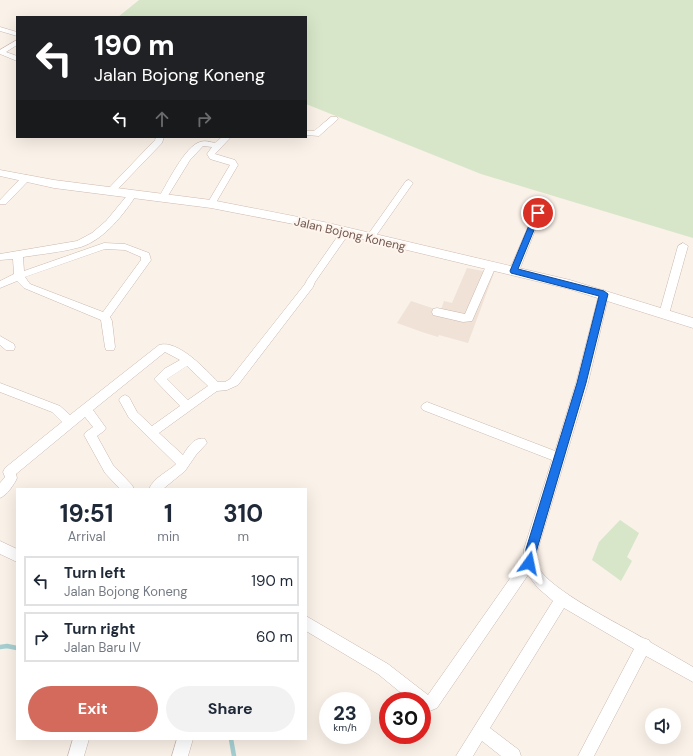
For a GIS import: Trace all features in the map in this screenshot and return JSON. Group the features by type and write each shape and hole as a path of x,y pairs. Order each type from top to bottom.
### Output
{"street":[{"path":"1,33 16,34"},
{"path":"0,52 16,43"},
{"path":"0,52 16,59"},
{"path":"307,133 316,134 334,119"},
{"path":"110,192 159,141 160,138"},
{"path":"211,204 234,165 232,162 213,157 211,154 226,138"},
{"path":"160,197 174,176 200,144 204,143 217,146"},
{"name":"Jalan Bojong Koneng","path":"0,173 110,192 129,197 160,197 211,204 303,222 514,271 604,294 693,323"},
{"path":"3,202 26,178"},
{"path":"370,238 409,183"},
{"path":"0,256 18,255 82,242 102,230 129,197"},
{"path":"514,271 538,213"},
{"path":"152,432 215,387 227,386 234,382 310,285 310,282 345,232"},
{"path":"0,285 19,276 108,246 123,246 146,255 144,265 104,317"},
{"path":"664,314 683,246"},
{"path":"18,255 19,276 28,286 104,317 107,321 110,347"},
{"path":"437,312 468,318 491,266"},
{"path":"307,625 384,669 427,704 432,703 529,563 531,549 582,383 604,294"},
{"path":"0,340 10,347"},
{"path":"0,492 11,478 9,472 86,409 126,380 163,348 170,349 188,361 215,387"},
{"path":"188,361 168,372 160,379 188,407"},
{"path":"0,387 56,409 70,422"},
{"path":"125,400 134,415 183,462"},
{"path":"427,407 560,458"},
{"path":"86,409 100,428 90,435 109,469 127,488"},
{"path":"156,488 172,473 177,471 183,462 201,443"},
{"path":"0,547 16,555"},
{"path":"529,563 543,585 562,599 644,645 693,675"},
{"path":"464,756 562,599"},
{"path":"586,756 644,645"},
{"path":"481,730 513,756"},
{"path":"76,756 81,740"},
{"path":"180,756 185,740"}],"shaded area":[{"path":"467,268 494,273 468,343 439,335 438,337 397,323 411,301 438,310 441,310 444,301 452,303"}],"green space":[{"path":"139,0 693,0 693,238 481,174 307,104 307,16 119,16"},
{"path":"620,520 639,533 627,557 632,561 621,581 592,560 599,542"}],"waterway":[{"path":"0,647 7,646 16,648"},
{"path":"231,740 234,756"}],"route":[{"path":"529,563 531,549 582,383 604,294 570,284 514,271 538,213"}]}
